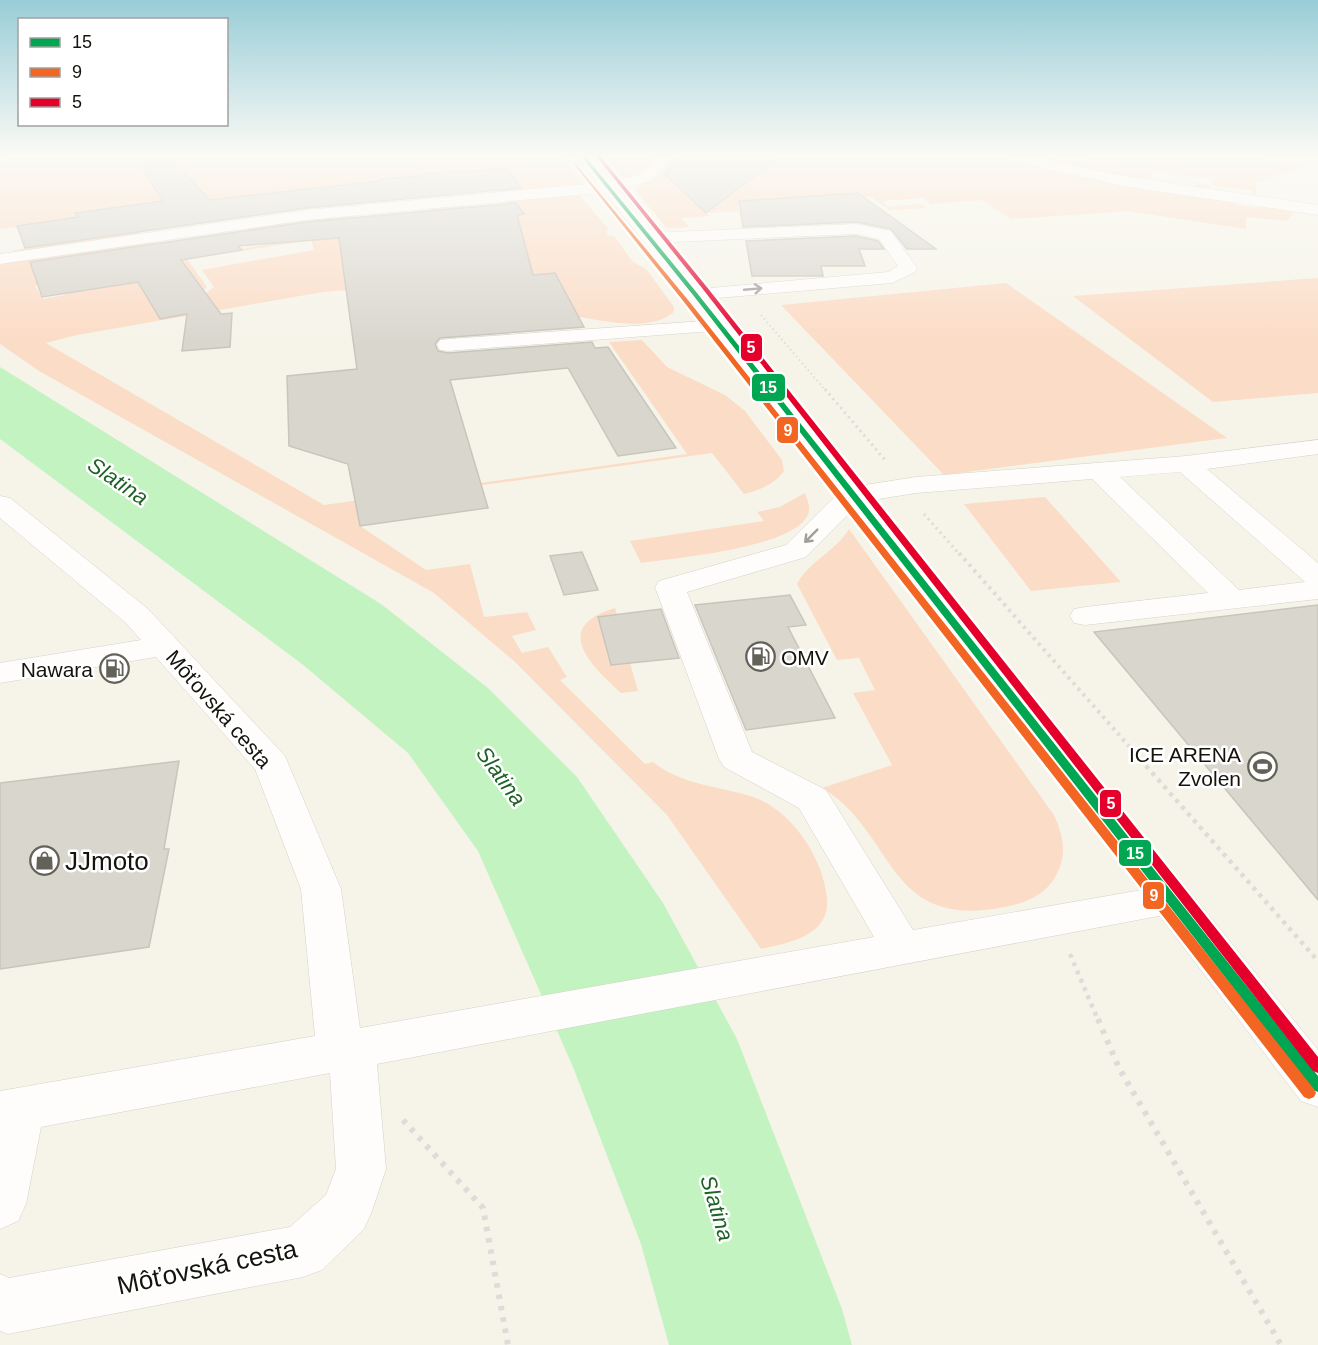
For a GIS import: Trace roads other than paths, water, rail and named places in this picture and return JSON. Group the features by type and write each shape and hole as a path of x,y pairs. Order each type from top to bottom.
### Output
{"main road":[{"path":"0,259 281,219"},
{"path":"635,219 1318,1086"},
{"path":"650,238 855,228 885,236 908,268 892,277 695,294"},
{"path":"448,345 719,326"},
{"path":"902,948 813,799 737,759 670,587 796,551 852,495 901,487 1186,464 1318,447"},
{"path":"1186,464 1318,578"},
{"path":"1099,471 1232,600"},
{"name":"Môťovská cesta","path":"0,504 137,616 272,765 321,889 362,1169 346,1211 303,1251 8,1306 0,1302"},
{"path":"1085,616 1318,590"},
{"path":"0,673 164,646"},
{"path":"0,1204 10,1111 1170,900"}],"water":[{"name":"Slatina","path":"0,367 381,604 488,688 577,777 663,903 737,1039 842,1309 852,1345 669,1345 641,1244 573,1067 478,851 408,753 302,664 0,439"}],"place":[{"name":"OMV","path":"760,657"},
{"name":"Nawara","path":"114,669"},
{"name":"ICE ARENA Zvolen","path":"1262,766"},
{"name":"JJmoto","path":"44,861"}]}
